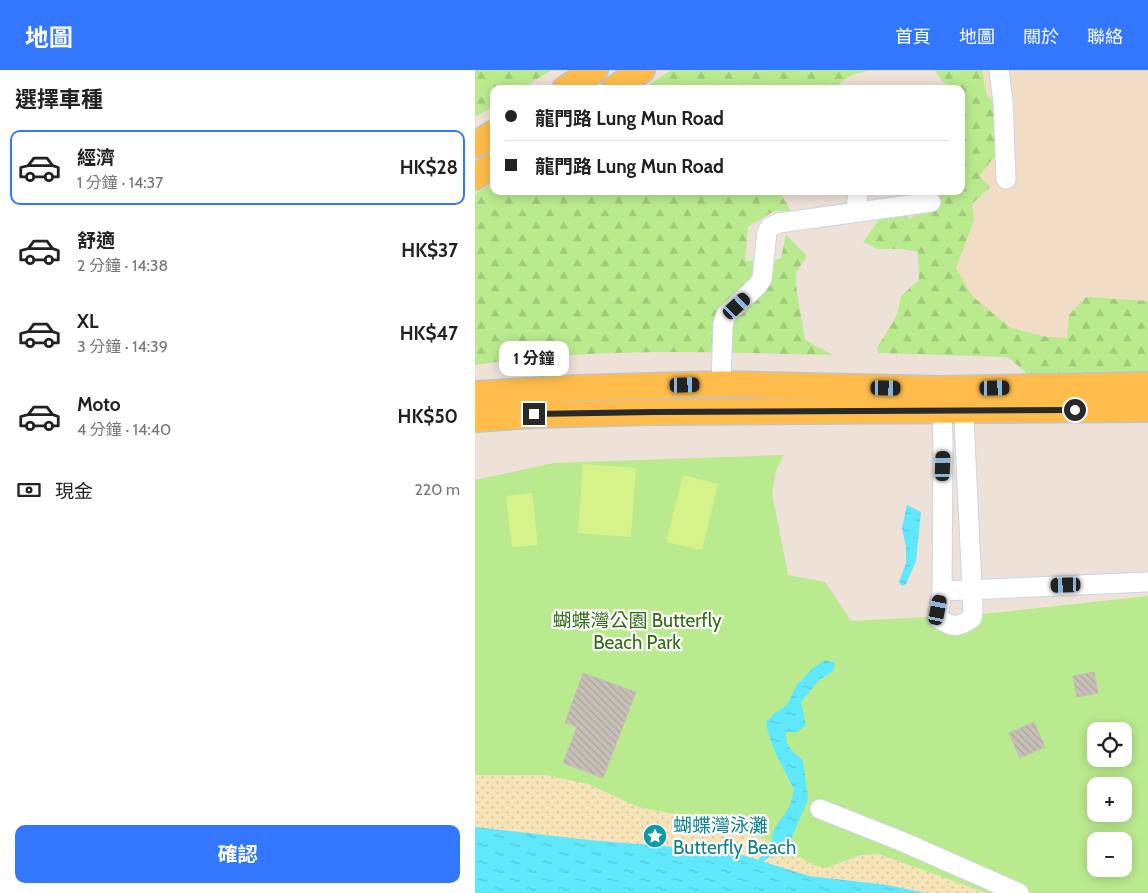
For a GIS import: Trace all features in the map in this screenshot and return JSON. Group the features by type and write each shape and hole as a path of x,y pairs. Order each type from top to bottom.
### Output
{"main road":[{"path":"571,85 595,70"},
{"path":"620,85 642,70"},
{"path":"475,145 490,136"},
{"path":"475,177 490,168"},
{"path":"475,394 577,388 721,384 953,400 1148,409"},
{"path":"475,419 534,414 653,412 953,400 1148,384"}],"street":[{"path":"999,70 1003,102 1006,180"},
{"path":"856,212 858,195"},
{"path":"721,384 723,324 726,315 757,286 761,278 767,232 770,227 779,223 931,202"},
{"path":"953,400 972,589 972,618 961,626 948,625 938,618 942,590 953,400"},
{"path":"942,590 1148,582"},
{"path":"820,809 901,840 1019,893"}],"shaded area":[{"path":"979,70 1148,70 1148,341 981,347 949,260 962,247"}],"green space":[{"path":"475,70 552,70 528,85 490,85 490,108 475,117"},
{"path":"671,70 869,70 850,76 838,85 649,85"},
{"path":"935,70 982,70 987,97 1011,108 992,133 1000,150 979,176 990,187 972,204 974,220 956,268 972,296 1011,328 1047,337 1067,338 1069,315 1086,297 1148,301 1148,373 1032,378 1008,357 878,353 877,348 897,315 901,296 919,280 918,252 902,249 878,249 863,242 878,221 898,206 910,219 922,208 924,195 965,195 965,85 947,85 939,78"},
{"path":"490,185 490,195 781,195 791,211 774,211 748,227 745,260 769,263 781,258 786,235 807,256 796,273 796,286 805,340 833,355 699,352 609,353 564,355 475,365 475,194"},
{"name":"蝴蝶灣公園 Butterfly Beach Park","path":"784,455 776,470 772,493 788,575 825,582 851,621 927,617 933,625 977,624 983,614 1148,596 1148,893 987,893 879,854 860,855 827,868 816,866 784,849 778,848 772,842 748,832 716,822 638,807 588,784 545,775 475,775 475,480 554,463"},
{"path":"583,464 636,468 631,537 578,533"},
{"path":"683,475 718,484 702,550 666,542"},
{"path":"532,493 538,545 512,547 506,496"}],"sand":[{"name":"蝴蝶灣泳灘 Butterfly Beach","path":"475,775 545,775 588,784 638,807 717,822 748,832 772,842 778,848 784,849 816,866 844,862 860,855 879,854 987,893 926,893 887,885 809,876 733,852 589,840 475,827"}],"water":[{"path":"907,505 921,512 916,561 906,584 902,586 899,582 906,563 906,547 902,528"},
{"path":"826,660 835,663 833,671 818,681 801,702 806,725 798,732 786,732 788,745 803,760 808,799 792,837 784,849 778,848 772,842 772,836 790,805 794,789 781,765 766,722 787,705 796,686 813,668"},
{"path":"475,827 589,840 733,852 809,876 887,885 926,893 475,893"}],"building":[{"path":"1094,672 1098,693 1077,697 1073,676"},
{"path":"583,673 636,692 603,778 563,763 577,727 565,723"},
{"path":"1034,722 1045,747 1020,758 1009,733"}],"waterway":[{"path":"761,860 778,848 780,844"}],"place":[{"name":"蝴蝶灣泳灘 Butterfly Beach","path":"655,836"}],"route":[{"path":"534,414 1075,410"}]}
